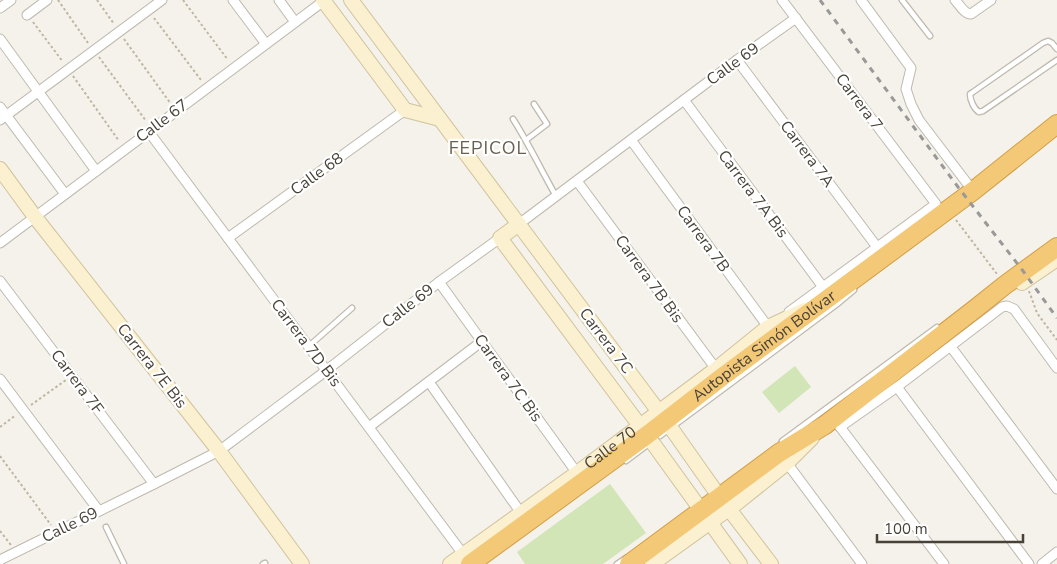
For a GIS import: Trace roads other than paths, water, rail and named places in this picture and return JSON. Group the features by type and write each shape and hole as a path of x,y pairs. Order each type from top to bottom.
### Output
{"highway":[{"name":"Autopista Simón Bolívar","path":"461,561 490,549 509,536 665,420 719,373 772,332 826,292 973,191 1057,124"},
{"path":"631,559 779,453 833,424 1005,285 1057,247"},
{"path":"509,536 521,513"}],"street":[{"path":"0,8 11,0"},
{"path":"27,15 47,0"},
{"path":"3,117 162,0"},
{"path":"233,0 266,44"},
{"path":"278,0 295,22"},
{"path":"324,0 406,110 440,119"},
{"name":"Calle 67","path":"0,243 324,0"},
{"name":"Carrera 7C","path":"351,0 665,420 710,503 740,564"},
{"name":"Carrera 7","path":"782,0 936,204 877,247"},
{"path":"861,0 911,68 906,88 919,120 973,191"},
{"path":"955,0 965,12 971,14 992,0"},
{"name":"Calle 69","path":"0,560 219,451 439,282 577,182 630,140 796,18"},
{"path":"0,39 96,171"},
{"name":"Carrera 7A","path":"737,60 877,247"},
{"name":"Carrera 7A Bis","path":"684,100 826,292"},
{"path":"0,107 3,117 65,194"},
{"name":"Calle 68","path":"228,238 406,110"},
{"name":"Carrera 7D Bis","path":"150,131 369,427 461,561"},
{"name":"Carrera 7B","path":"630,140 772,332"},
{"name":"Carrera 7E Bis","path":"0,169 35,217 219,451 302,564"},
{"name":"Carrera 7B Bis","path":"577,182 719,373"},
{"name":"Carrera 7C","path":"500,238 646,434 710,503 772,564"},
{"path":"826,292 877,247"},
{"path":"976,309 1009,291 1057,259"},
{"name":"Carrera 7C Bis","path":"439,282 577,473"},
{"name":"Carrera 7F","path":"2,287 154,484"},
{"path":"652,564 710,503 787,463 833,424 897,388 1006,306 1014,309 1057,368"},
{"path":"369,427 482,342"},
{"path":"951,347 1057,490"},
{"path":"0,379 99,511"},
{"path":"428,382 521,513"},
{"path":"897,388 1029,564"},
{"path":"833,424 944,564"},
{"name":"Calle 70","path":"461,561 521,513 577,473 646,434"},
{"path":"787,463 862,564"},
{"path":"1042,564 1057,552"}],"lane":[{"path":"902,0 930,36"},
{"path":"1057,48 1048,41 1043,43 970,94 976,110 979,112 983,111 1057,60"},
{"path":"526,140 547,124 534,104"},
{"path":"513,119 556,197"},
{"path":"665,420 805,328 856,288"},
{"path":"309,346 352,308"},
{"path":"775,447 942,324"},
{"path":"620,465 646,434"},
{"path":"106,527 124,564"},
{"path":"617,564 631,559"}],"railway":[{"path":"820,0 1057,318"}],"district":[{"name":"FEPICOL","path":"488,148"}]}
